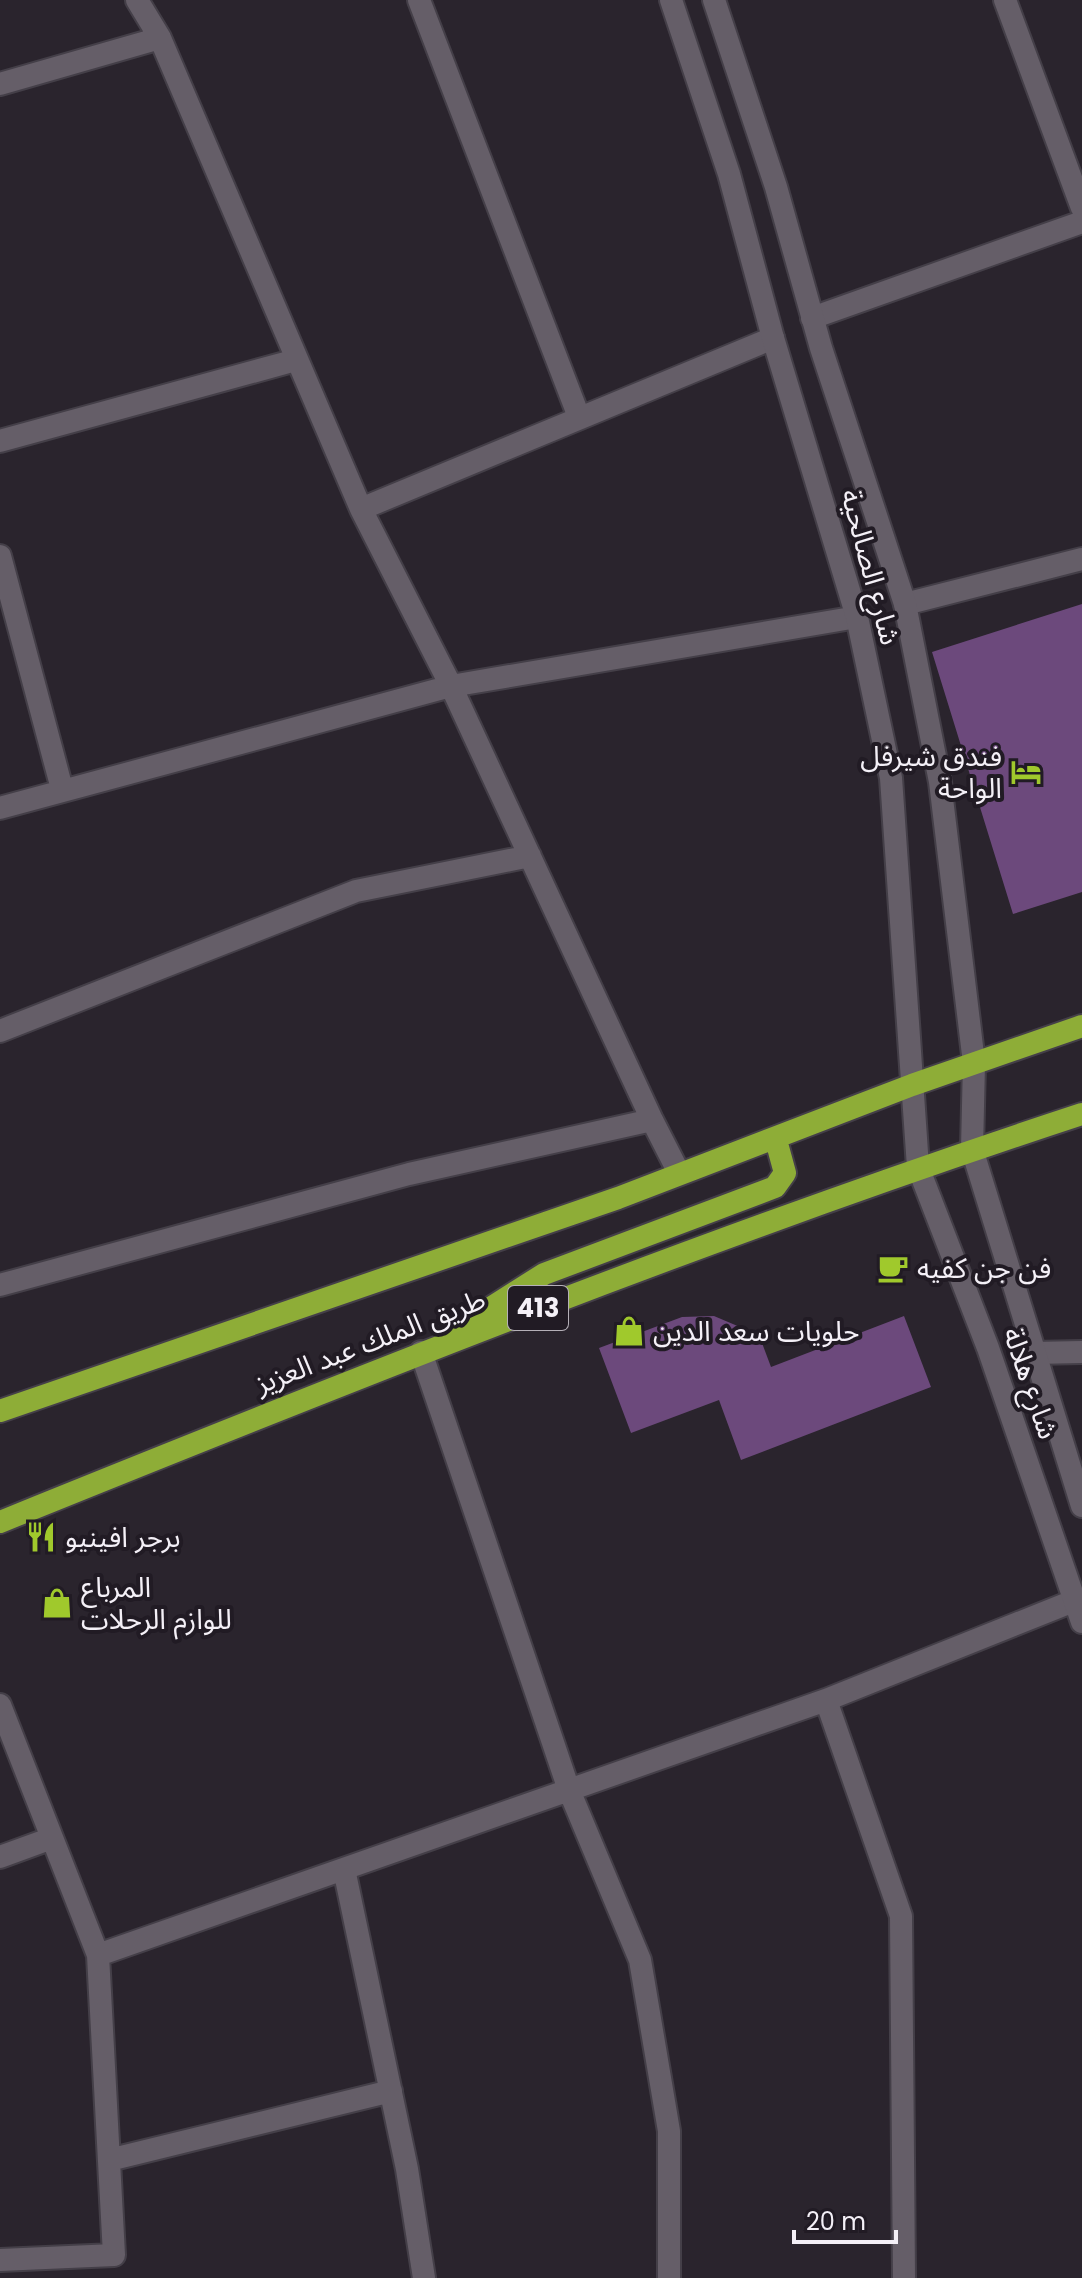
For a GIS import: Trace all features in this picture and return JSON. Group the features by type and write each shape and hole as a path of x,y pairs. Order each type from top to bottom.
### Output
{"highway":[{"name":"طريق الملك عبد العزيز","path":"4,1407 603,1203 776,1140 912,1085 1082,1026"},
{"name":"طريق الملك عبد العزيز","path":"0,1522 421,1352 918,1167 1082,1114"},
{"path":"421,1352 544,1274 775,1187 785,1173 776,1140"}],"street":[{"path":"137,0 160,38 361,509 451,686 679,1173"},
{"path":"419,0 579,417"},
{"name":"شارع الصالحية","path":"671,0 729,174 773,338 857,617 891,778 918,1167"},
{"name":"شارع الصالحية","path":"714,0 776,187 812,318 905,604 940,782 974,1063 972,1149"},
{"path":"1005,0 1082,208"},
{"path":"0,84 160,38"},
{"path":"812,318 1082,222"},
{"path":"361,509 773,338"},
{"path":"0,441 296,360"},
{"path":"0,556 62,789"},
{"path":"905,604 1082,559"},
{"path":"0,808 451,686 857,617"},
{"path":"0,1031 356,891 530,856"},
{"path":"0,1285 409,1174 652,1120"},
{"name":"شارع هلالة","path":"972,1149 1082,1506"},
{"name":"شارع هلالة","path":"918,1167 941,1220 1080,1608"},
{"path":"421,1352 569,1790 640,1960 669,2131 669,2278"},
{"path":"1033,1353 1082,1352"},
{"path":"98,1955 1080,1608"},
{"path":"826,1700 901,1916 904,2278"},
{"path":"0,1705 98,1955 113,2278"},
{"path":"0,1857 52,1838"},
{"path":"344,1869 391,2091 424,2278"},
{"path":"109,2160 391,2091"},
{"path":"0,2260 114,2255"}],"building":[{"name":"فندق شيرفل الواحة","path":"1082,604 1082,892 1013,914 932,652"},
{"path":"714,1316 747,1330 762,1343 771,1367 904,1316 931,1387 741,1460 719,1400 631,1433 599,1348 682,1317"}],"place":[{"name":"فندق شيرفل الواحة","path":"1026,772"},
{"name":"فن جن كفيه","path":"893,1268"},
{"name":"حلويات سعد الدين","path":"629,1331"},
{"name":"برجر افينيو","path":"41,1537"},
{"name":"المرباع للوازم الرحلات","path":"57,1603"}]}
